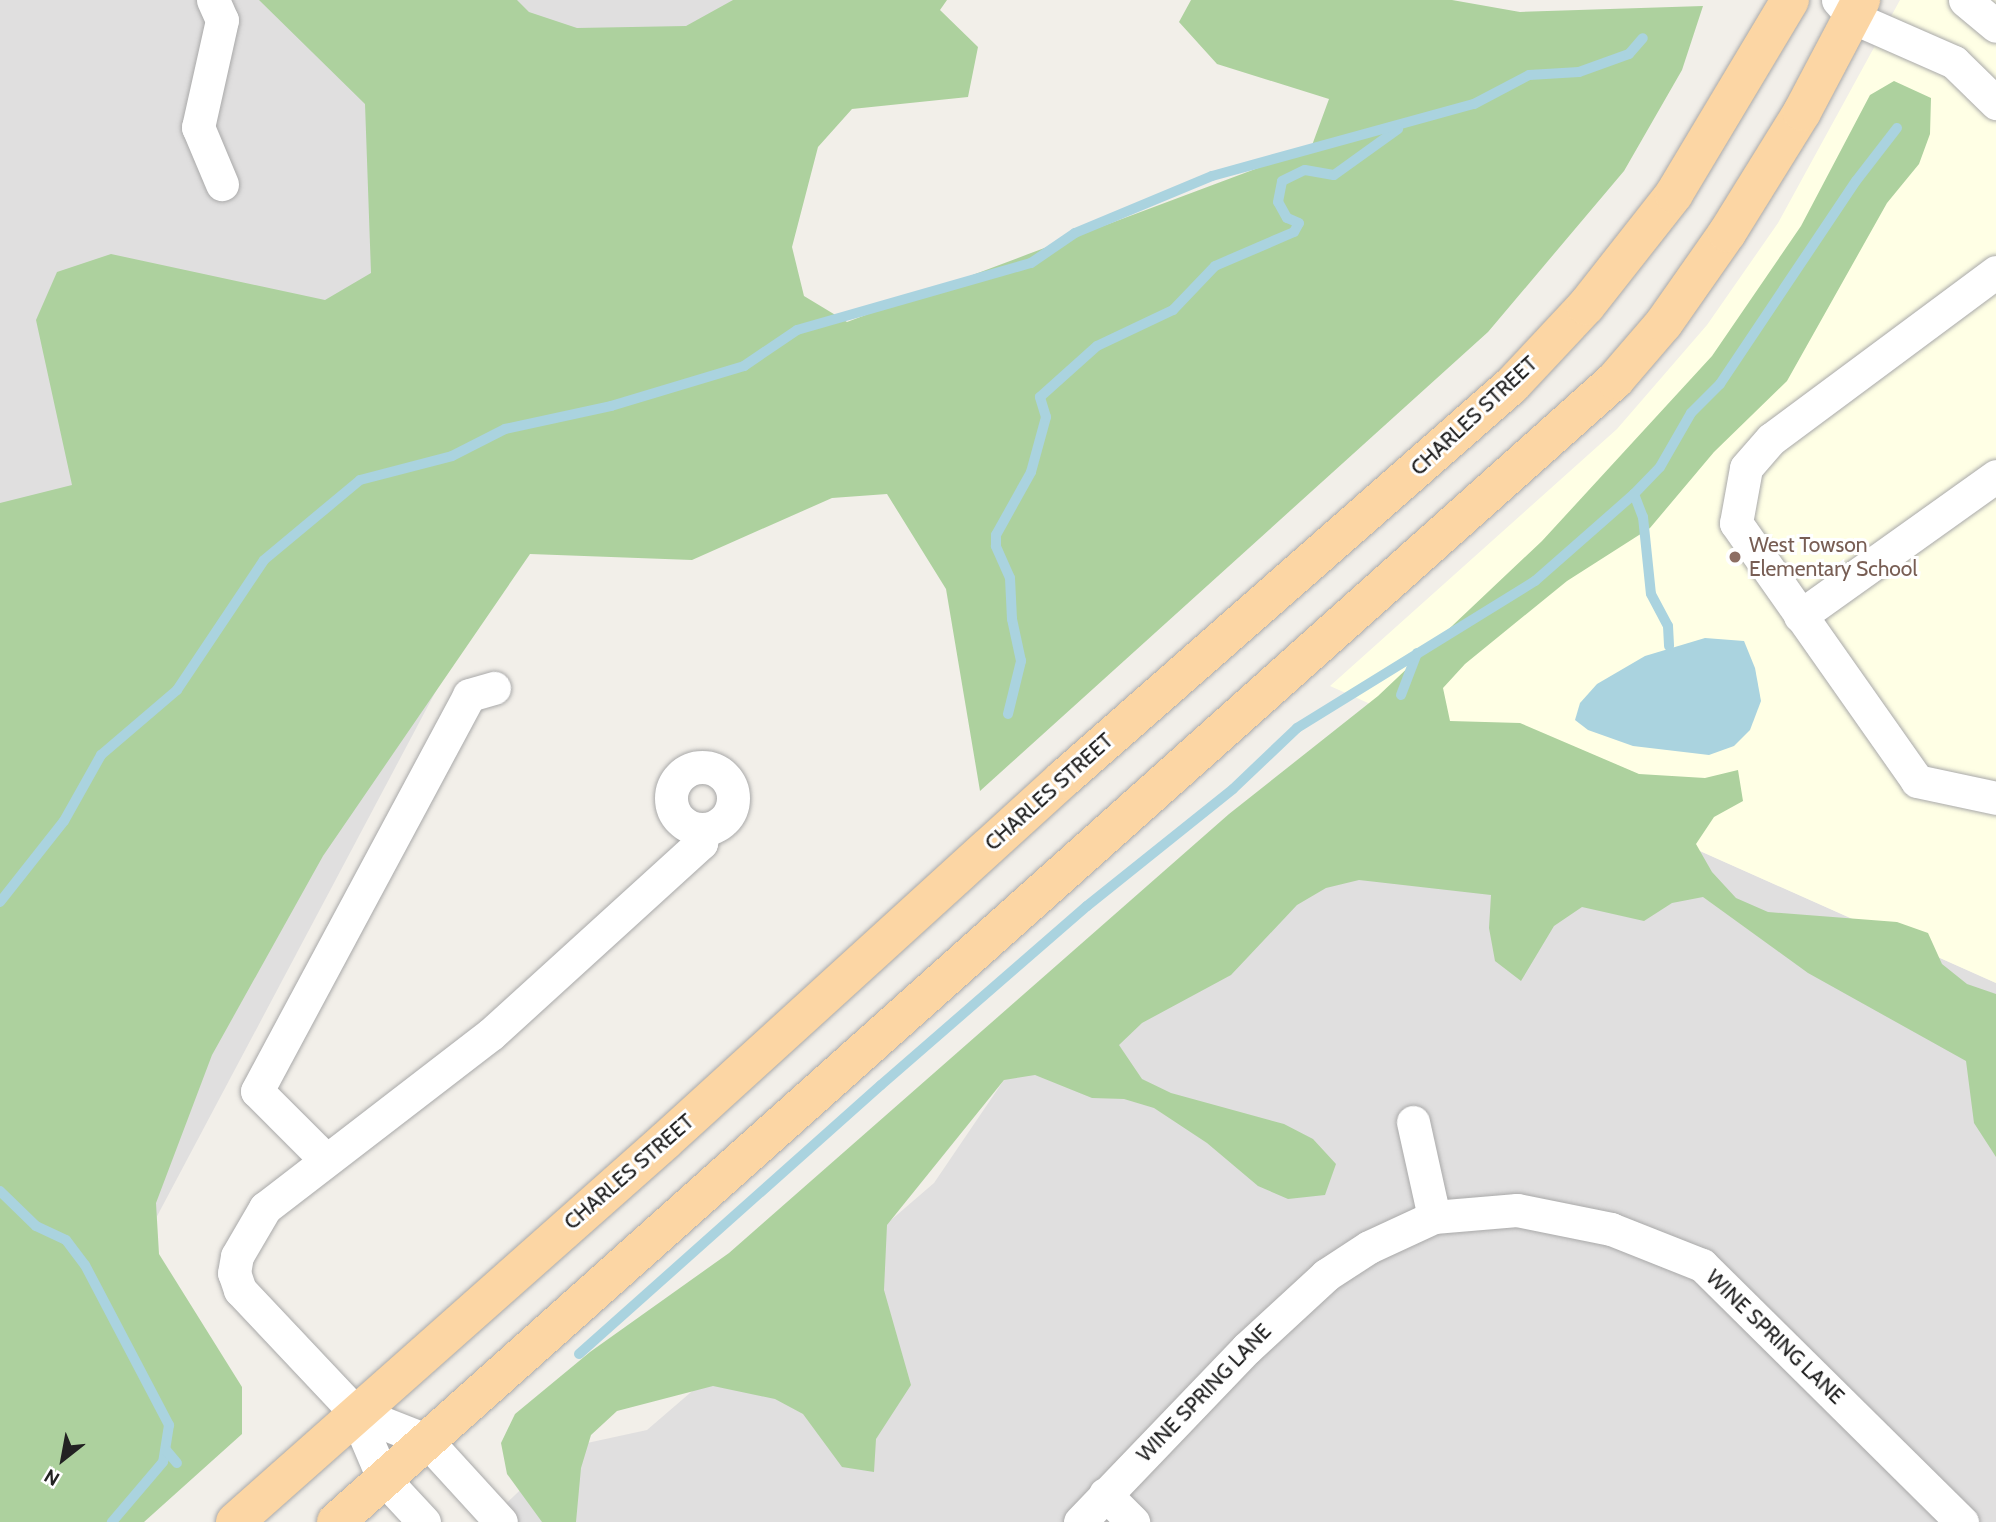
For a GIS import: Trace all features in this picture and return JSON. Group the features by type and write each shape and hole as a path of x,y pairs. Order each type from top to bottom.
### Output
{"main road":[{"name":"CHARLES STREET","path":"235,1522 355,1412 665,1141 1063,779 1512,386 1586,306 1674,194 1790,0"},
{"path":"336,1522 1615,380 1664,323 1727,233 1851,6"}],"street":[{"path":"213,0 222,19 198,127 222,184"},
{"path":"1965,0 1996,26"},
{"path":"1851,6 1954,62 1996,103"},
{"path":"1996,272 1771,439 1746,468 1736,523 1917,780 1996,798"},
{"path":"1800,616 1996,477"},
{"path":"325,1160 257,1091 469,695 494,688"},
{"path":"424,1522 383,1478 355,1412 240,1290 234,1273 236,1256 265,1208 491,1034 701,842 704,828"},
{"path":"1413,1122 1434,1217"},
{"name":"WINE SPRING LANE","path":"1080,1522 1104,1494 1317,1282 1369,1247 1434,1217 1517,1210 1563,1216 1659,1245 1702,1265 1962,1522"},
{"path":"355,1412 426,1440 501,1522"},
{"path":"1104,1494 1133,1522"}],"shaded area":[{"path":"0,0 849,0 523,527 0,1512"},
{"name":"West Towson Elementary School","path":"1900,0 1996,0 1996,983 1330,686 1617,429 1707,325 1778,223"},
{"path":"1402,718 1996,983 1996,1522 487,1522 564,1448 647,1430 934,1183 1025,1049"}],"green space":[{"path":"259,0 517,0 529,12 577,28 686,26 733,0 947,0 940,10 978,47 968,97 852,109 818,147 792,247 804,296 847,322 1311,148 1329,99 1217,64 1179,22 1191,0 1452,0 1520,12 1703,6 1682,70 1624,171 1488,332 980,791 946,589 887,494 832,498 692,560 530,554 323,856 212,1055 156,1203 159,1254 242,1387 242,1434 144,1522 0,1522 0,503 72,485 36,320 57,272 111,254 325,300 371,273 365,104"},
{"path":"1894,81 1931,98 1930,134 1919,164 1887,203 1787,381 1714,452 1650,528 1567,581 1465,664 1443,688 1450,721 1520,723 1639,774 1705,778 1738,770 1743,801 1714,817 1696,844 1712,872 1736,898 1768,912 1897,922 1928,933 1942,964 1967,984 1996,994 1996,1157 1974,1123 1966,1061 1808,973 1703,897 1672,903 1644,921 1582,907 1554,926 1521,981 1495,961 1489,928 1491,895 1359,880 1326,888 1297,905 1231,975 1142,1023 1119,1045 1142,1079 1171,1093 1284,1124 1313,1139 1336,1164 1325,1195 1288,1199 1258,1186 1207,1143 1154,1108 1124,1099 1092,1098 1035,1075 1004,1080 887,1225 884,1290 911,1385 876,1439 874,1472 842,1467 803,1414 775,1399 713,1386 617,1411 591,1435 581,1468 576,1522 542,1522 507,1474 501,1443 515,1414 590,1352 729,1253 1229,814 1378,696 1542,541 1712,356 1801,226 1870,95"}],"water":[{"path":"1705,638 1744,641 1755,668 1761,701 1750,730 1734,746 1709,755 1633,746 1588,730 1575,720 1580,703 1597,684 1645,656"}],"waterway":[{"path":"0,902 64,821 101,755 177,690 264,560 360,480 452,456 505,429 611,406 744,366 797,330 1031,263 1075,233 1212,176 1474,104 1529,75 1579,72 1629,54 1643,38"},
{"path":"579,1354 881,1085 1087,906 1233,789 1297,728 1535,581 1634,494 1660,467 1691,413 1720,384 1856,181 1897,128"},
{"path":"1008,714 1021,661 1012,619 1010,578 996,546 996,535 1031,472 1046,417 1040,397 1097,346 1173,310 1215,266 1294,232 1299,223 1287,218 1278,202 1282,181 1305,170 1334,175 1398,129"},
{"path":"1634,494 1643,517 1651,594 1668,626 1669,646"},
{"path":"1401,695 1417,653"},
{"path":"0,1191 36,1226 66,1240 85,1265 169,1425 163,1462 112,1522"},
{"path":"166,1450 177,1463"}],"place":[{"name":"West Towson Elementary School","path":"1735,557"}]}
